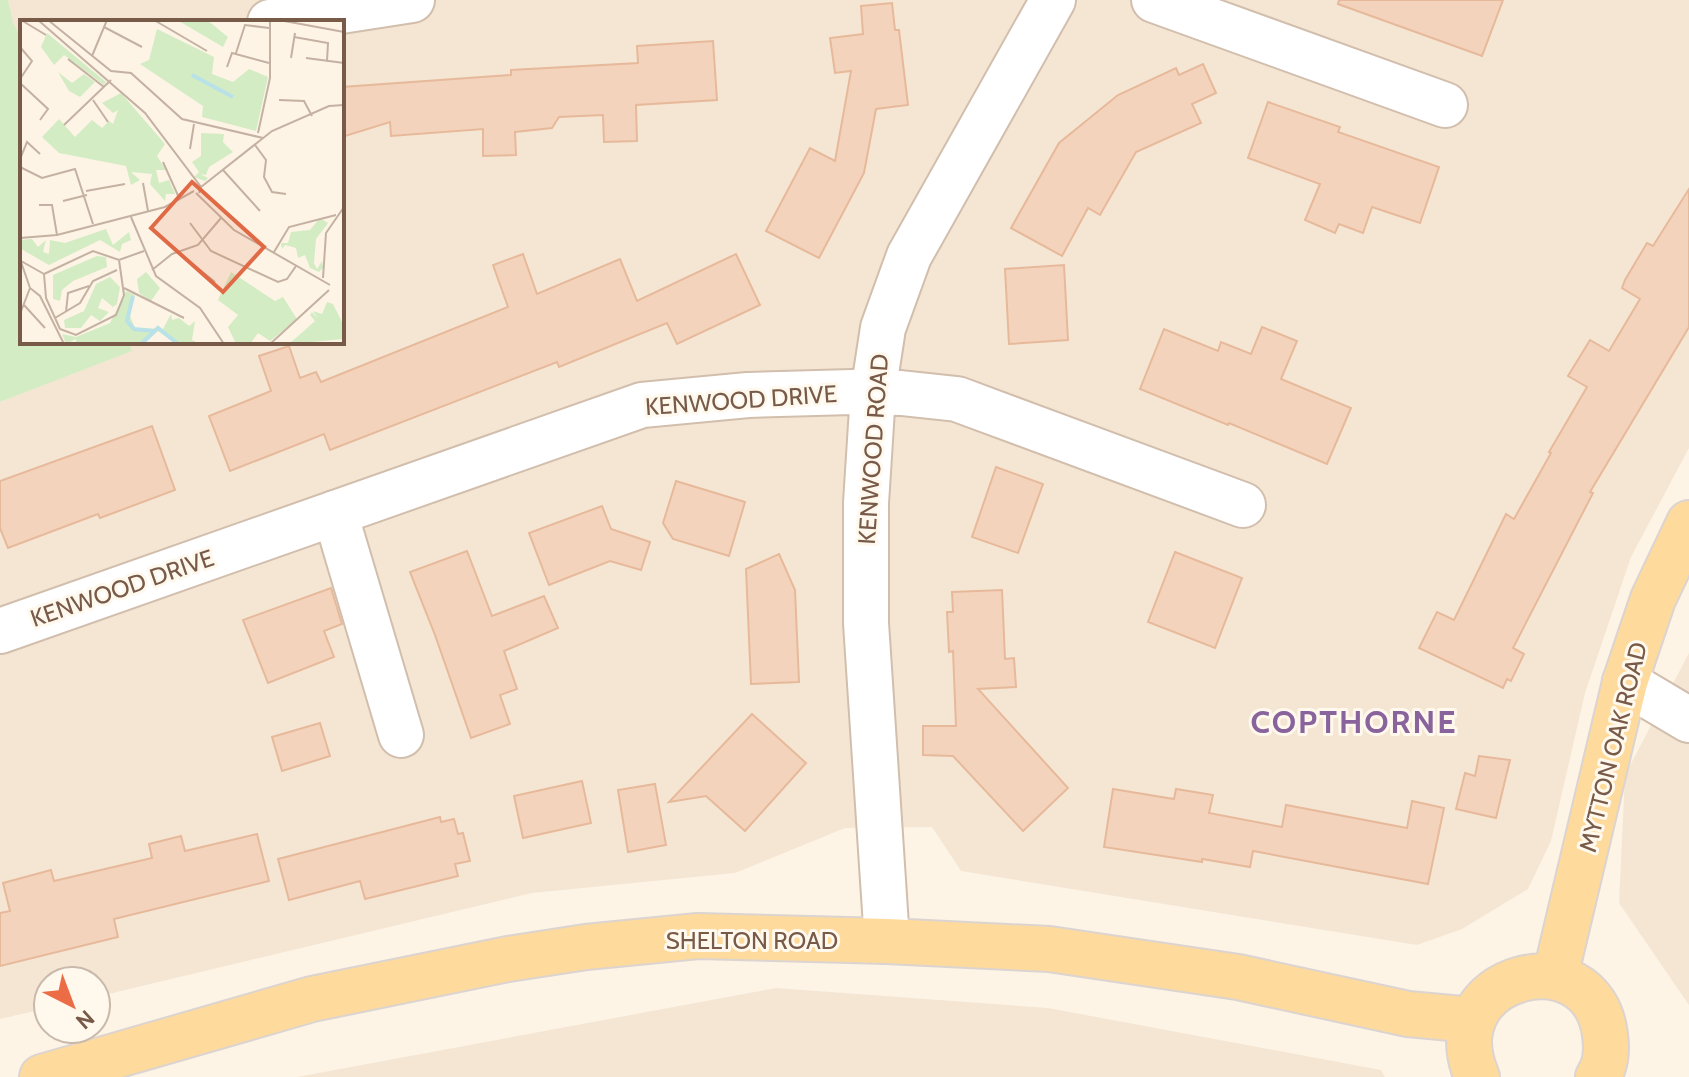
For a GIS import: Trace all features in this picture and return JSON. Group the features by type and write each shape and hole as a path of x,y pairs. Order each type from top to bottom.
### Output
{"main road":[{"name":"MYTTON OAK ROAD","path":"1555,977 1625,682 1653,599 1689,523"},
{"name":"SHELTON ROAD","path":"42,1077 312,999 494,962 586,947 698,936 1049,949 1238,977 1408,1014 1473,1020"},
{"path":"1477,1077 1471,1063 1468,1041 1473,1020 1483,1002 1497,988 1515,979 1535,975 1555,977 1576,987 1594,1003 1604,1024 1610,1075"}],"street":[{"path":"283,20 412,0"},
{"name":"KENWOOD ROAD","path":"887,941 866,623 866,503 873,393 883,328 909,256 1053,0"},
{"path":"1154,0 1445,105"},
{"name":"KENWOOD DRIVE","path":"0,631 642,405 748,395 873,393 957,399 1243,505"},
{"path":"335,513 401,735"},
{"path":"1625,682 1689,720"}],"shaded area":[{"path":"8,0 1689,0 1689,448 1631,557 1585,693 1551,841 1528,889 1462,929 1417,945 961,871 932,827 845,828 735,873 532,893 112,993 112,965 32,965 32,1012 0,1019 0,402 131,351 129,344 344,344 344,20 20,20 20,37"},
{"path":"1689,653 1689,1005 1619,903 1625,775"},
{"path":"776,988 1048,1008 1381,1070 1385,1077 297,1077"}],"green space":[{"path":"0,0 8,0 20,37 20,344 130,344 132,351 0,402"}],"building":[{"path":"1339,0 1503,0 1482,56 1338,4"},
{"path":"892,3 895,30 899,30 908,105 876,109 864,173 819,258 766,231 810,148 835,161 851,71 835,73 830,38 863,34 861,6"},
{"path":"713,41 717,100 636,105 637,141 604,142 603,115 559,117 552,128 515,132 516,155 483,156 483,129 391,136 390,122 344,136 344,87 511,75 511,70 638,63 637,46"},
{"path":"1203,64 1216,93 1192,104 1201,123 1136,152 1100,215 1088,208 1062,256 1011,228 1059,143 1118,95 1176,68 1179,75"},
{"path":"1268,102 1340,127 1338,132 1439,167 1420,223 1372,207 1363,233 1339,224 1335,233 1305,220 1320,184 1248,158"},
{"path":"1689,189 1689,327 1590,492 1593,493 1513,648 1524,654 1511,681 1507,679 1503,688 1419,648 1437,612 1454,620 1506,514 1514,519 1587,387 1568,376 1590,340 1609,351 1640,299 1622,288 1625,280 1647,243 1653,246"},
{"path":"523,254 537,294 620,259 637,301 736,254 760,305 677,344 667,323 559,367 557,362 330,450 324,434 230,471 209,416 271,391 259,356 289,346 300,378 316,372 321,382 508,307 493,265"},
{"path":"1064,265 1068,340 1009,344 1005,269"},
{"path":"1262,327 1297,341 1281,379 1351,408 1327,464 1140,389 1164,329 1218,351 1221,342 1251,354"},
{"path":"152,426 175,490 100,518 98,514 8,548 0,528 0,481"},
{"path":"996,467 1043,484 1018,553 972,537"},
{"path":"676,481 745,502 729,556 673,539 663,523"},
{"path":"602,506 611,529 650,542 641,570 610,561 549,585 529,533"},
{"path":"467,551 492,616 544,596 558,628 504,651 517,689 500,695 510,724 471,738 410,572"},
{"path":"1175,552 1242,578 1215,648 1148,622"},
{"path":"779,554 795,590 799,682 751,684 746,569"},
{"path":"331,588 342,624 324,631 334,657 268,683 243,620"},
{"path":"1002,590 1005,659 1014,658 1016,687 978,689 1068,788 1023,831 953,756 923,755 923,726 956,726 953,651 949,652 947,612 953,612 952,592"},
{"path":"752,714 806,763 745,831 706,796 669,802"},
{"path":"320,723 330,756 282,771 272,737"},
{"path":"1479,756 1510,760 1496,818 1456,809 1465,773 1475,776"},
{"path":"582,781 591,823 523,838 514,796"},
{"path":"655,784 666,845 628,852 618,790"},
{"path":"1113,789 1174,799 1176,789 1213,795 1209,813 1282,827 1286,805 1407,828 1412,801 1444,808 1428,884 1253,851 1250,867 1104,847"},
{"path":"440,817 441,822 454,819 458,834 463,833 470,861 455,864 458,876 365,899 360,881 289,900 278,859"},
{"path":"257,834 269,881 114,919 118,937 0,966 0,913 10,911 3,883 51,870 54,881 152,858 149,844 181,836 185,851"}],"district":[{"name":"COPTHORNE","path":"1354,721"}]}
